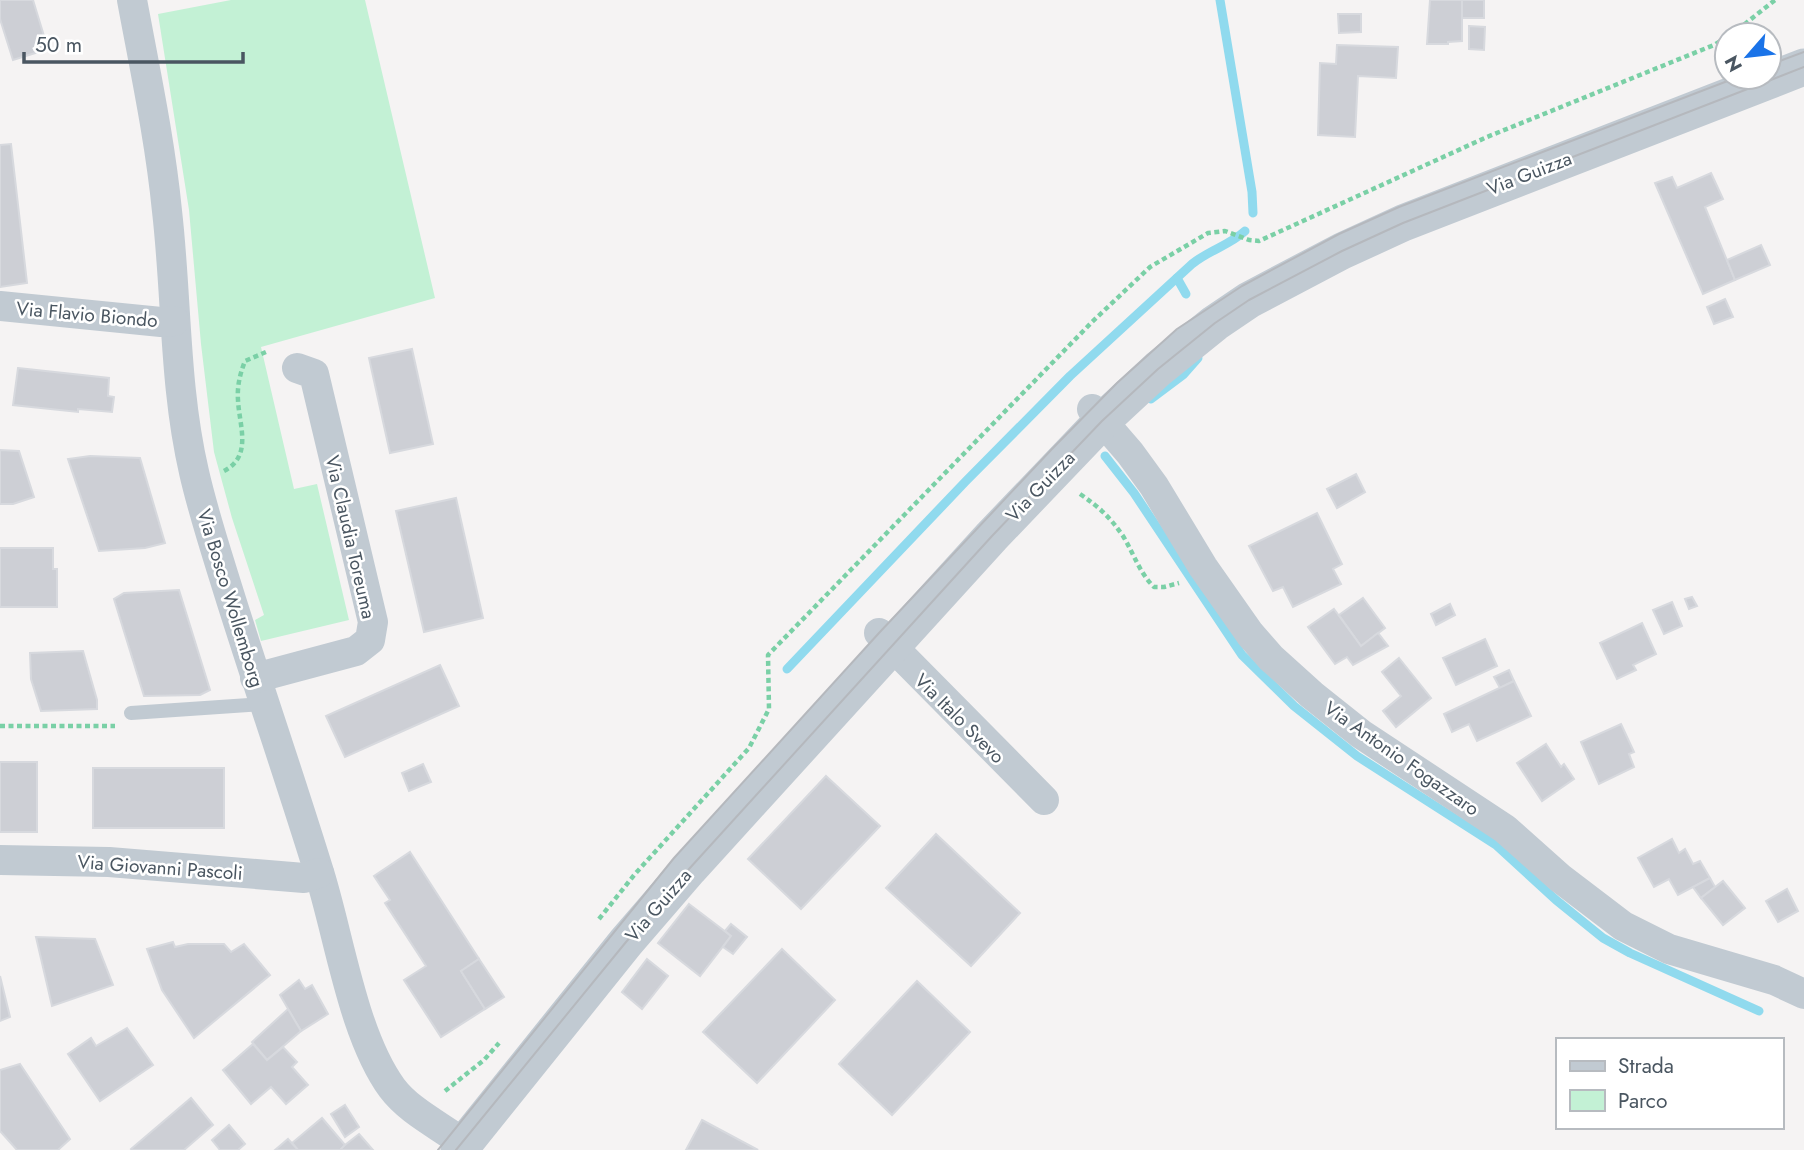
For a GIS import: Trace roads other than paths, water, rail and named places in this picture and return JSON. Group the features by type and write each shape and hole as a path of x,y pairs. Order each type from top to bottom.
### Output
{"street":[{"name":"Via Bosco Wollemborg","path":"132,0 168,214 174,321 184,420 196,479 260,691 320,873 359,1015 374,1056 393,1089 452,1144"},
{"path":"1783,60 1804,52"},
{"name":"Via Guizza","path":"1097,415 1215,323 1249,300 1332,256 1454,202 1804,67"},
{"name":"Via Guizza","path":"452,1144 884,640 992,536 1097,415 1116,383 1177,329 1231,292 1294,256 1399,208 1713,87"},
{"name":"Via Flavio Biondo","path":"0,306 160,322 174,321"},
{"name":"Via Claudia Toreuma","path":"260,691 356,651 370,640 373,622 314,374 297,368"},
{"name":"Via Antonio Fogazzaro","path":"1097,415 1154,486 1203,567 1250,634 1271,658 1312,695 1361,734 1505,829 1560,878 1623,926 1670,949 1774,980 1804,994"},
{"name":"Via Italo Svevo","path":"884,640 1044,800"},
{"name":"Via Giovanni Pascoli","path":"0,860 109,862 304,878 320,873"}],"lane":[{"path":"135,713 260,691"}],"waterway":[{"path":"1220,0 1252,192 1253,213"},
{"path":"787,669 1070,376 1192,264 1245,231"},
{"path":"1177,278 1186,294"},
{"path":"1151,399 1183,375 1198,358"},
{"path":"1105,456 1134,493 1242,655 1294,706 1357,756 1496,845 1556,900 1603,938 1630,953 1759,1011"}],"tram line":[{"path":"1783,60 1804,52"},
{"path":"456,1150 689,869 992,536 1102,421 1158,369 1215,323 1249,300 1342,251 1403,223 1804,67"},
{"path":"438,1150 674,858 879,633 1052,449 1117,383 1177,329 1242,286 1339,234 1399,207 1713,87"}]}
